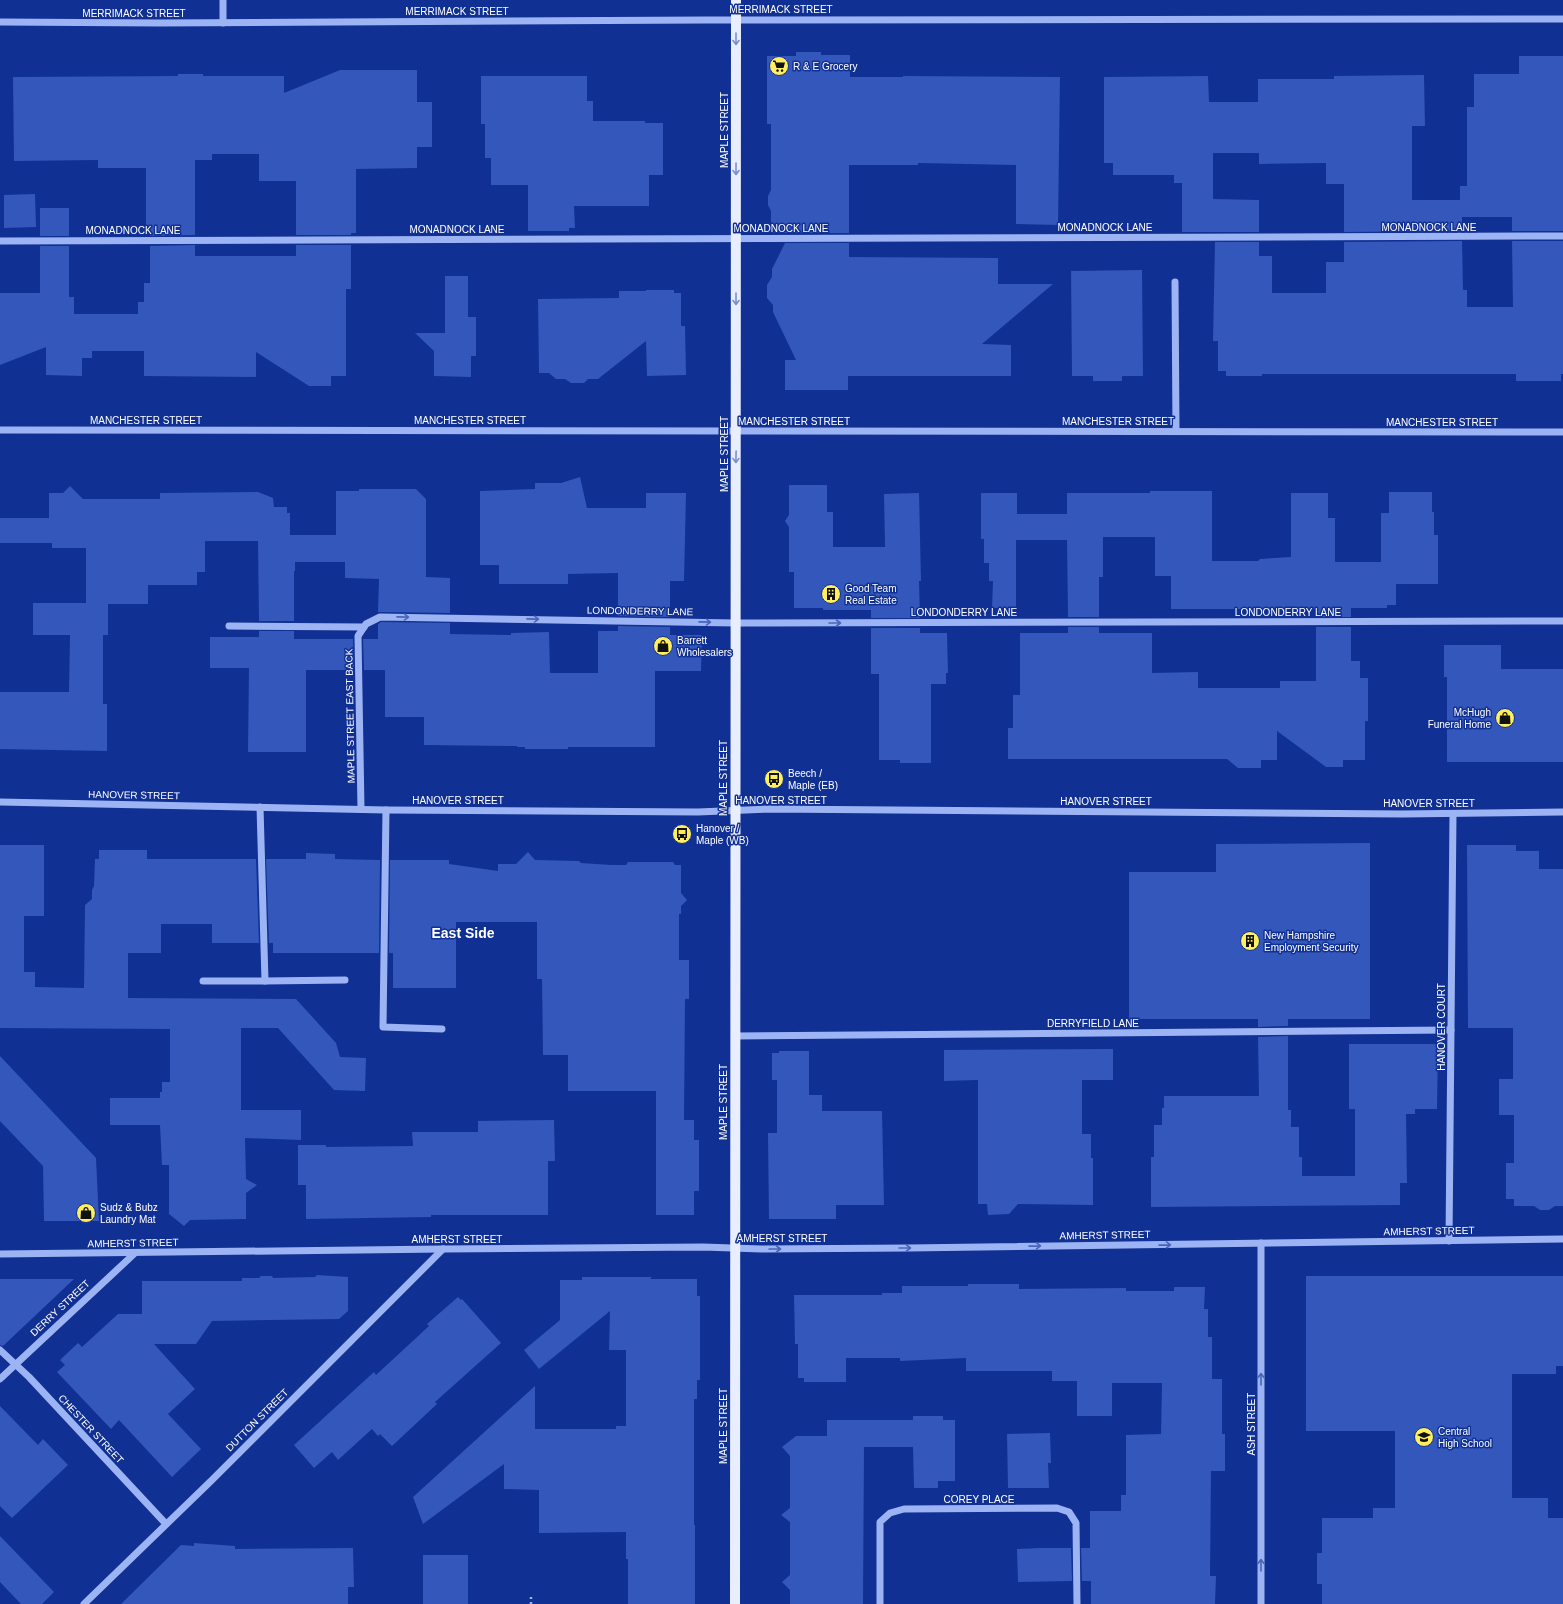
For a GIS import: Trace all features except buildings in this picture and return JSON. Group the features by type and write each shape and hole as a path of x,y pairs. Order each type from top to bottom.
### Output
{"main road":[{"name":"MAPLE STREET","path":"735,1604 736,0"}],"street":[{"path":"223,0 223,23"},
{"name":"MERRIMACK STREET","path":"0,22 223,23 1563,18"},
{"name":"MONADNOCK LANE","path":"0,241 1563,236"},
{"path":"1175,282 1176,431"},
{"name":"MANCHESTER STREET","path":"0,430 1563,432"},
{"name":"LONDONDERRY LANE","path":"365,626 380,617 736,623 1563,621"},
{"path":"229,626 365,626"},
{"name":"MAPLE STREET EAST BACK","path":"361,809 358,636 365,626"},
{"name":"HANOVER STREET","path":"0,802 386,810 690,812 771,809 1453,814 1563,812"},
{"path":"260,807 264,981"},
{"path":"386,810 383,1027 442,1029"},
{"name":"HANOVER COURT","path":"1449,1241 1453,814"},
{"path":"203,981 345,980"},
{"name":"DERRYFIELD LANE","path":"735,1036 1451,1030"},
{"name":"AMHERST STREET","path":"0,1254 443,1249 909,1248 1563,1239"},
{"name":"ASH STREET","path":"1260,1243 1261,1604"},
{"name":"DUTTON STREET","path":"84,1604 443,1249"},
{"name":"DERRY STREET","path":"0,1379 135,1253"},
{"name":"CHESTER STREET","path":"0,1350 166,1524"},
{"name":"COREY PLACE","path":"880,1604 880,1522 890,1513 904,1509 1057,1508 1068,1512 1076,1523 1077,1604"}],"path":[{"path":"531,1597 531,1604"}],"place":[{"name":"R & E Grocery","path":"779,66"},
{"name":"Good Team Real Estate","path":"831,594"},
{"name":"Barrett Wholesalers","path":"663,646"},
{"name":"McHugh Funeral Home","path":"1505,718"},
{"name":"Beech / Maple (EB)","path":"774,779"},
{"name":"Hanover / Maple (WB)","path":"682,834"},
{"name":"New Hampshire Employment Security","path":"1250,941"},
{"name":"Sudz & Bubz Laundry Mat","path":"86,1213"},
{"name":"Central High School","path":"1424,1437"}],"district":[{"name":"East Side","path":"463,933"}]}
